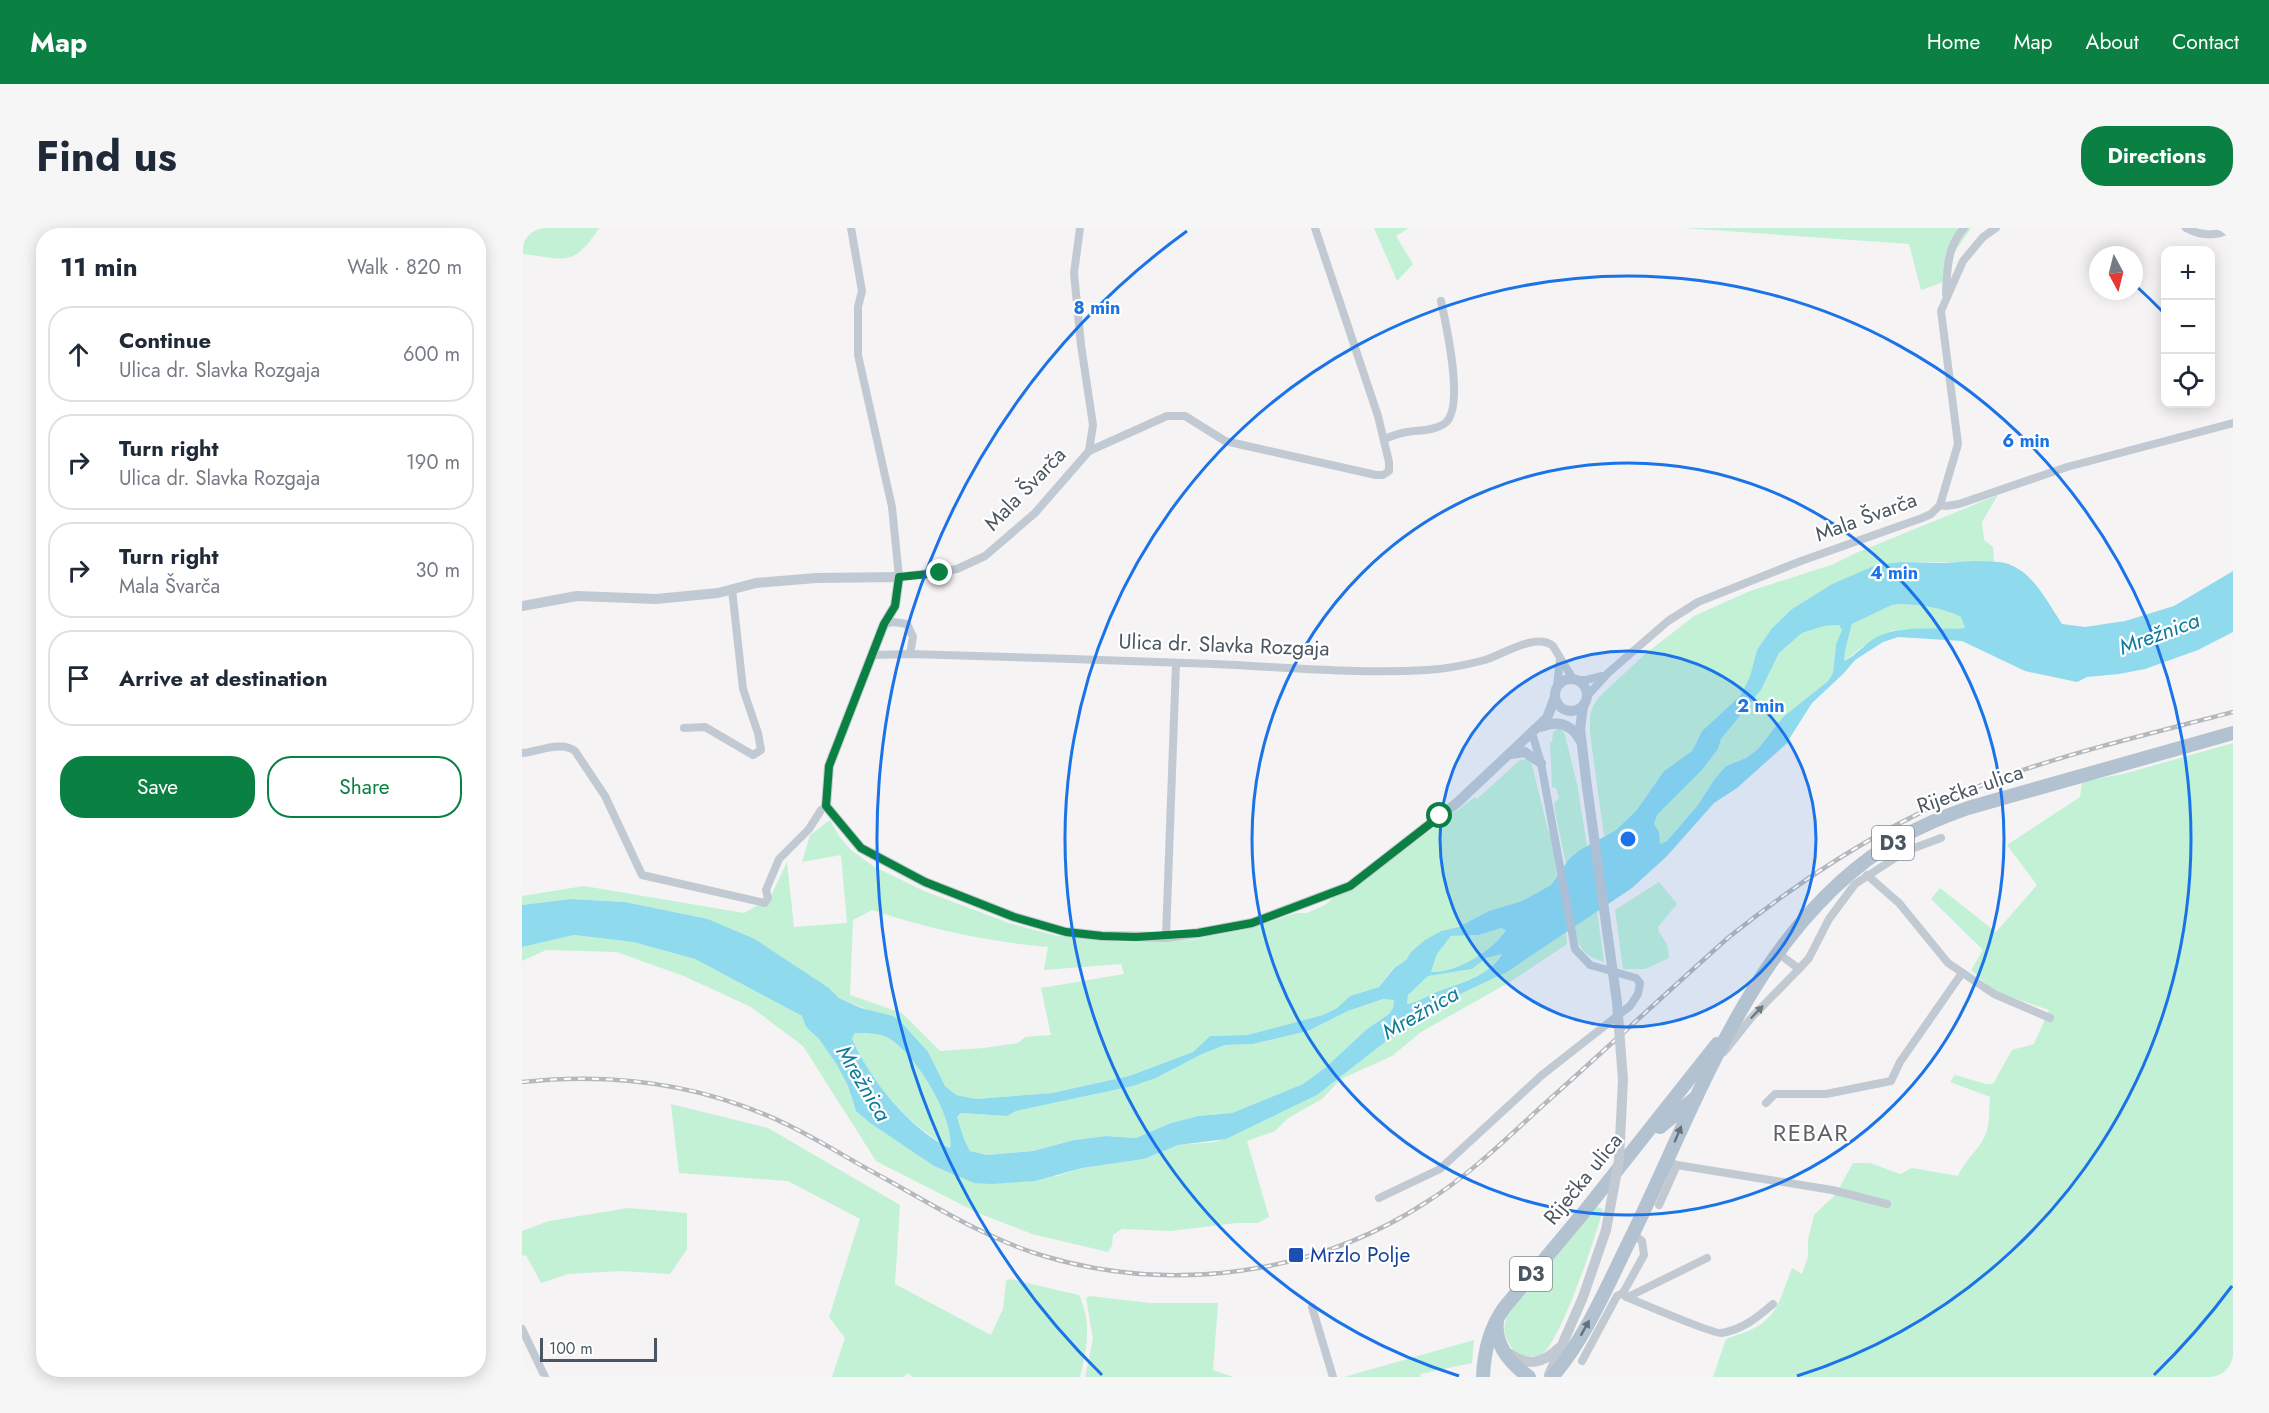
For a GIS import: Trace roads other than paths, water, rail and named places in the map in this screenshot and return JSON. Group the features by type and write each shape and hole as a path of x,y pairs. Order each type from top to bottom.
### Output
{"main road":[{"name":"Riječka ulica","path":"1550,1377 1580,1337 1672,1163 1696,1097 1738,1016 1778,953 1835,886 1901,837 1931,822 1968,808 2233,733"},
{"name":"Riječka ulica","path":"1483,1377 1487,1343 1498,1316 1630,1155 1738,1016"},
{"path":"1630,1155 1683,1106 1696,1097"},
{"path":"1498,1316 1497,1332 1504,1350 1517,1368 1529,1377"}],"street":[{"path":"851,228 862,291 858,307 858,355 892,507 899,577 895,606 884,624 829,766 826,806 861,848 925,882 1014,917 1066,932 1102,936 1166,937 1252,923 1350,886 1458,802 1547,718 1579,710 1583,706"},
{"path":"1080,228 1074,273 1081,345 1093,425 1089,451"},
{"path":"1316,228 1384,439 1406,432 1435,429 1449,420 1452,412 1451,350 1441,301"},
{"path":"1945,300 1948,254 1956,237 1964,228"},
{"name":"Mala Švarča","path":"1588,695 1608,673 1668,621 1698,602 1801,561 1922,518 1931,514 1940,505 1958,444 1941,311 1963,261 1983,237 1996,228"},
{"path":"2186,228 2202,235 2232,228"},
{"name":"Mala Švarča","path":"522,606 577,596 656,599 718,593 756,583 816,578 899,577 957,569 986,556 1035,513 1089,451 1167,416 1185,417 1226,441 1314,462 1383,475 1389,471 1384,439"},
{"path":"1940,505 1959,504 2067,467 2233,423"},
{"path":"684,728 705,727 753,755 761,750 743,689 732,590"},
{"path":"884,624 893,622 907,624 913,637 910,654"},
{"name":"Ulica dr. Slavka Rozgaja","path":"873,654 1301,669 1425,670 1449,668 1486,660 1538,641 1549,642 1560,659"},
{"path":"1560,659 1575,679 1584,684 1588,695 1583,706 1580,729"},
{"path":"1547,718 1556,692 1560,659"},
{"path":"1166,937 1176,663"},
{"path":"1550,1377 1596,1263 1606,1230 1619,1160 1623,1080 1617,1002 1582,742 1580,729 1574,716 1559,706 1556,692 1564,680 1595,679 1608,673"},
{"path":"1533,731 1551,723 1564,724 1570,727 1582,742"},
{"path":"1379,1198 1440,1169 1542,1075 1630,1006 1638,994 1640,983 1636,978 1590,964 1582,959 1575,950 1541,763 1533,731"},
{"path":"522,753 561,746 571,747 575,751 605,796 642,875 765,903 768,898 766,890 779,858 809,830 826,806"},
{"path":"1509,754 1525,752 1541,763"},
{"name":"Riječka ulica","path":"1708,1074 1751,1018 1809,958 1828,919 1855,884 1867,874 1906,851 1941,838"},
{"path":"1867,874 1899,903 1942,956 1962,973 1994,994 2050,1018"},
{"path":"1778,953 1799,969"},
{"path":"1766,1103 1775,1094 1826,1094 1891,1082 1900,1062 1962,973"},
{"path":"1659,1204 1672,1163 1832,1190 1887,1204"},
{"path":"1625,1295 1644,1255 1642,1241 1633,1234"},
{"path":"1582,1361 1617,1296 1625,1295 1707,1258"},
{"path":"1625,1295 1717,1333 1739,1328 1773,1304"},
{"path":"1312,1307 1333,1377"},
{"path":"522,1329 545,1377"},
{"path":"1504,1350 1518,1360 1532,1363 1545,1360 1562,1346"}],"water":[{"name":"Mrežnica","path":"1975,561 2004,563 2013,566 2035,584 2062,624 2085,627 2125,621 2174,606 2233,571 2233,632 2198,650 2145,669 2087,677 2077,682 2025,671 1962,641 1898,637 1883,642 1855,660 1812,703 1786,744 1737,788 1714,803 1667,856 1632,888 1507,972 1435,1006 1317,1095 1226,1139 1178,1145 1144,1159 1082,1168 1035,1181 974,1183 934,1166 856,1111 848,1086 837,1065 819,1039 806,1027 802,1016 695,959 633,942 574,935 522,947 522,905 570,899 625,902 708,919 755,939 829,988 839,998 861,1008 893,1016 928,1052 945,1086 956,1095 976,1099 1052,1093 1129,1076 1193,1052 1210,1036 1247,1035 1323,1015 1337,1008 1350,996 1379,987 1394,968 1406,960 1411,952 1425,940 1489,911 1522,901 1551,885 1570,858 1616,830 1636,811 1664,771 1692,751 1702,731 1741,695 1750,676 1757,650 1772,628 1792,609 1832,584 1876,565 1901,562","holes":["1892,605 1915,605 1946,611 1961,617 1965,628 1911,629 1890,632 1874,639 1844,661 1852,624","1839,625 1842,630 1836,644 1833,673 1828,681 1783,717 1758,749 1746,758 1726,766 1698,805 1667,841 1660,844 1659,832 1654,824 1657,815 1702,770 1718,749 1721,739 1761,690 1779,653 1802,633 1824,626","1501,928 1506,930 1493,945 1473,959 1451,969 1431,972 1437,954 1451,936 1479,935","1502,954 1483,973 1417,1002 1407,1004 1408,995 1428,976 1472,969 1486,958","1383,999 1394,1000 1389,1014 1367,1029 1325,1068 1303,1084 1232,1113 1198,1116 1171,1123 1136,1138 1106,1136 1074,1140 1033,1151 987,1155 970,1151 957,1117 961,1113 1007,1116 1016,1111 1133,1086 1156,1078 1202,1054 1225,1045 1253,1044 1308,1031 1348,1011","855,1033 884,1036 910,1057 940,1104 950,1136 950,1148 935,1140 906,1116 880,1086 852,1039"]}],"railway":[{"path":"522,1082 556,1079 624,1080 658,1084 724,1100 756,1111 800,1131 942,1211 1002,1241 1044,1256 1092,1268 1142,1274 1191,1275 1240,1271 1289,1261 1336,1247 1382,1228 1441,1193 1471,1170 1729,937 1796,887 1866,842 1940,803 2017,772 2098,747 2233,712"}],"place":[{"name":"Mrzlo Polje","path":"1296,1255"}],"district":[{"name":"REBAR","path":"1811,1133"}]}
